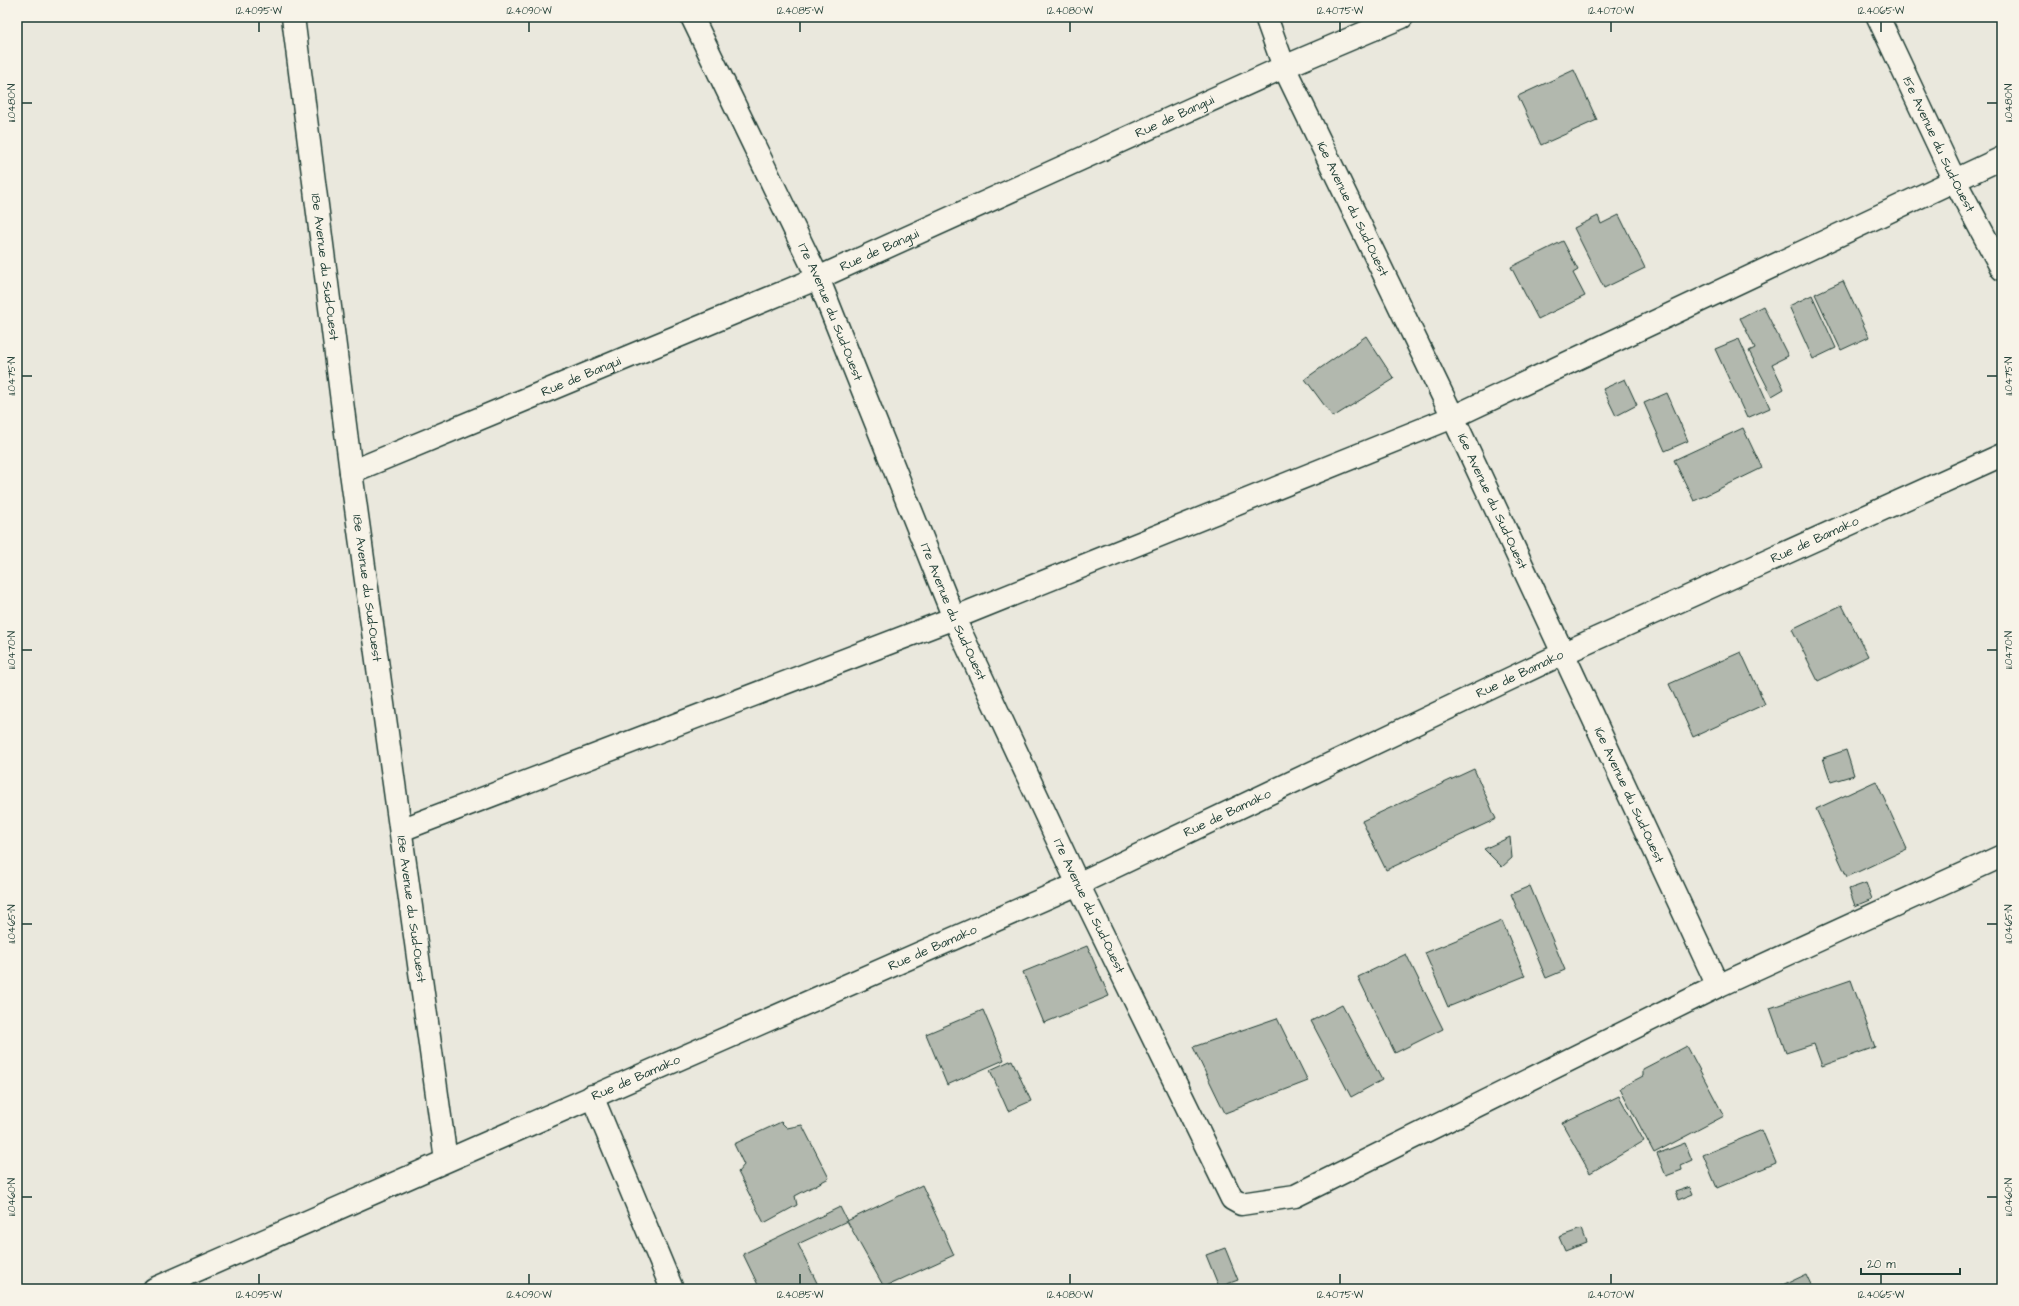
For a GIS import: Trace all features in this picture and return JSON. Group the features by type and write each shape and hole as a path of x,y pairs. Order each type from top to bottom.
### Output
{"street":[{"name":"18e Avenue du Sud-Ouest","path":"293,17 352,472 446,1160"},
{"name":"17e Avenue du Sud-Ouest","path":"692,17 818,278 954,618 1078,884 1232,1198 1241,1204 1295,1196 1718,986"},
{"name":"16e Avenue du Sud-Ouest","path":"1266,17 1284,67 1453,417 1562,654 1718,986"},
{"name":"Rue de Bangui","path":"352,472 818,278 1284,67 1402,17"},
{"name":"15e Avenue du Sud-Ouest","path":"1878,17 1955,181 2002,269"},
{"path":"401,830 954,618 1453,417 2002,158"},
{"name":"Rue de Bamako","path":"154,1289 1078,884 1562,654 2002,455"},
{"path":"1718,986 2002,856"},
{"path":"592,1096 672,1289"}],"building":[{"path":"1574,70 1597,120 1541,145 1518,96"},
{"path":"1619,215 1645,268 1604,288 1574,228 1598,216 1601,224"},
{"path":"1563,241 1578,270 1573,273 1585,296 1538,319 1511,267"},
{"path":"1843,281 1869,337 1841,350 1815,294"},
{"path":"1812,295 1836,348 1813,359 1789,306"},
{"path":"1763,306 1788,356 1772,364 1784,389 1772,396 1749,351 1755,348 1740,318"},
{"path":"1366,336 1394,379 1333,417 1305,379"},
{"path":"1739,339 1770,408 1747,418 1715,349"},
{"path":"1625,379 1637,405 1616,416 1603,389"},
{"path":"1667,393 1688,441 1665,451 1644,403"},
{"path":"1743,428 1762,468 1694,501 1674,460"},
{"path":"1842,605 1868,656 1818,681 1792,629"},
{"path":"1741,652 1765,704 1693,737 1669,684"},
{"path":"1846,750 1854,775 1831,782 1823,758"},
{"path":"1474,769 1496,819 1386,870 1362,821"},
{"path":"1876,781 1907,849 1847,877 1816,809"},
{"path":"1510,837 1512,858 1502,867 1484,849"},
{"path":"1866,883 1872,899 1855,906 1849,889"},
{"path":"1530,886 1565,970 1546,978 1511,894"},
{"path":"1502,921 1525,976 1448,1007 1425,953"},
{"path":"1087,946 1109,996 1044,1023 1023,972"},
{"path":"1406,954 1443,1029 1395,1053 1358,977"},
{"path":"1851,980 1875,1047 1822,1066 1814,1044 1786,1053 1770,1008"},
{"path":"1342,1005 1382,1080 1351,1097 1311,1021"},
{"path":"983,1010 1004,1060 947,1085 926,1034"},
{"path":"1277,1018 1308,1081 1225,1113 1193,1047"},
{"path":"1687,1046 1724,1116 1654,1153 1620,1088 1643,1076 1643,1069"},
{"path":"1012,1060 1031,1101 1008,1111 990,1070"},
{"path":"1619,1096 1644,1141 1590,1173 1562,1123"},
{"path":"781,1122 787,1128 802,1125 829,1178 795,1196 797,1205 764,1223 738,1172 744,1165 734,1144"},
{"path":"1762,1130 1776,1163 1717,1188 1703,1155"},
{"path":"1685,1143 1692,1160 1681,1165 1682,1170 1666,1176 1657,1154"},
{"path":"922,1185 954,1255 884,1287 847,1221"},
{"path":"1690,1187 1693,1194 1678,1200 1675,1192"},
{"path":"840,1207 847,1221 798,1244 820,1289 760,1289 743,1254"},
{"path":"1581,1229 1586,1243 1565,1251 1559,1237"},
{"path":"1225,1248 1238,1280 1219,1287 1206,1255"},
{"path":"1807,1274 1814,1289 1775,1289"}]}
